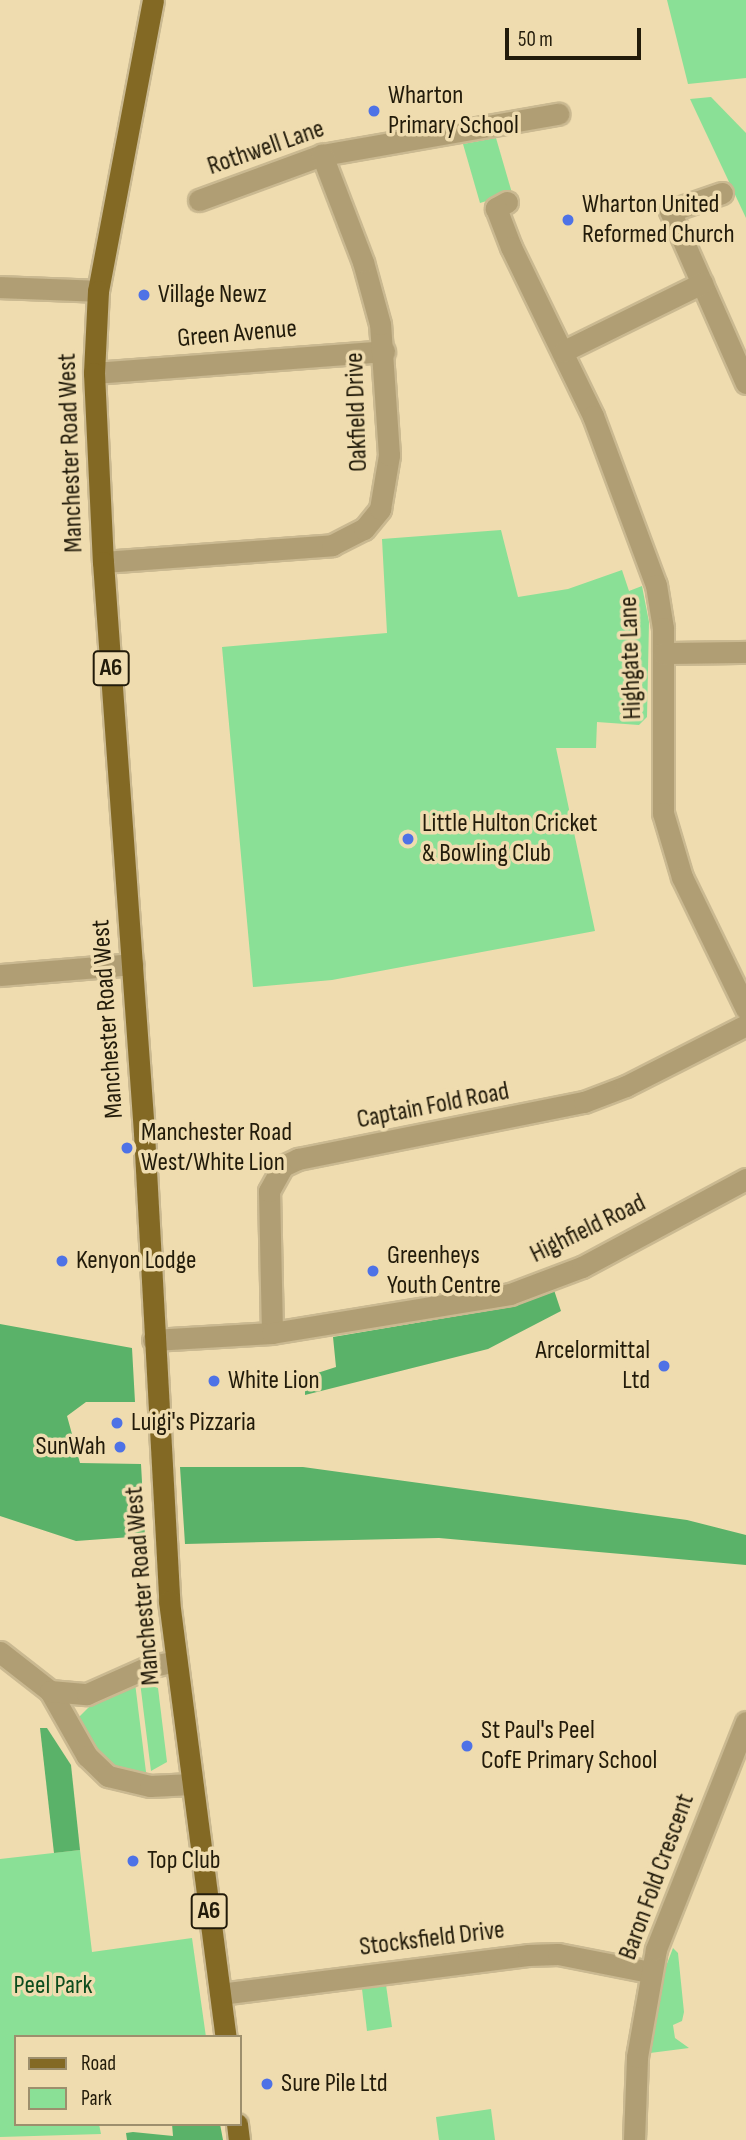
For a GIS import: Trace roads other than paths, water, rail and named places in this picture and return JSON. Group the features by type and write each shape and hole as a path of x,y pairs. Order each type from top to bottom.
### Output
{"main road":[{"name":"Manchester Road West","path":"153,0 98,292 94,373 103,562 133,964 163,1525 176,1661 226,2035"}],"street":[{"name":"Rothwell Lane","path":"199,200 322,155 558,114"},
{"name":"Oakfield Drive","path":"103,562 314,548 344,541 364,529 380,509 388,485 384,351 363,262 322,155"},
{"path":"722,192 670,211 746,383"},
{"name":"Highgate Lane","path":"506,202 496,208 539,311 564,351 656,585 663,653 661,796 667,830 682,877 746,1009"},
{"path":"564,351 702,284"},
{"path":"0,287 98,292"},
{"name":"Green Avenue","path":"94,373 384,351"},
{"path":"663,653 746,652"},
{"path":"0,975 133,964"},
{"name":"Captain Fold Road","path":"272,1333 269,1191 283,1166 298,1159 584,1102 626,1086 746,1025"},
{"name":"Highfield Road","path":"153,1340 272,1333 477,1301 546,1283 615,1251 746,1179"},
{"path":"0,1653 50,1691 87,1756 108,1776 150,1786 192,1784"},
{"path":"50,1691 87,1694 148,1667 176,1661"},
{"name":"Baron Fold Crescent","path":"634,2140 638,2057 650,1972 663,1927 746,1722"},
{"name":"Stocksfield Drive","path":"220,1994 528,1955 558,1954 650,1972"}],"place":[{"name":"Wharton Primary School","path":"374,111"},
{"name":"Wharton United Reformed Church","path":"568,220"},
{"name":"Village Newz","path":"144,295"},
{"name":"Little Hulton Cricket & Bowling Club","path":"408,839"},
{"name":"Manchester Road West/White Lion","path":"127,1148"},
{"name":"Kenyon Lodge","path":"62,1261"},
{"name":"Greenheys Youth Centre","path":"373,1271"},
{"name":"Arcelormittal Ltd","path":"664,1366"},
{"name":"White Lion","path":"214,1381"},
{"name":"Luigi's Pizzaria","path":"117,1423"},
{"name":"SunWah","path":"120,1447"},
{"name":"St Paul's Peel CofE Primary School","path":"467,1746"},
{"name":"Top Club","path":"133,1861"},
{"name":"Sure Pile Ltd","path":"267,2084"}],"park label":[{"name":"Peel Park","path":"53,1986"}]}
